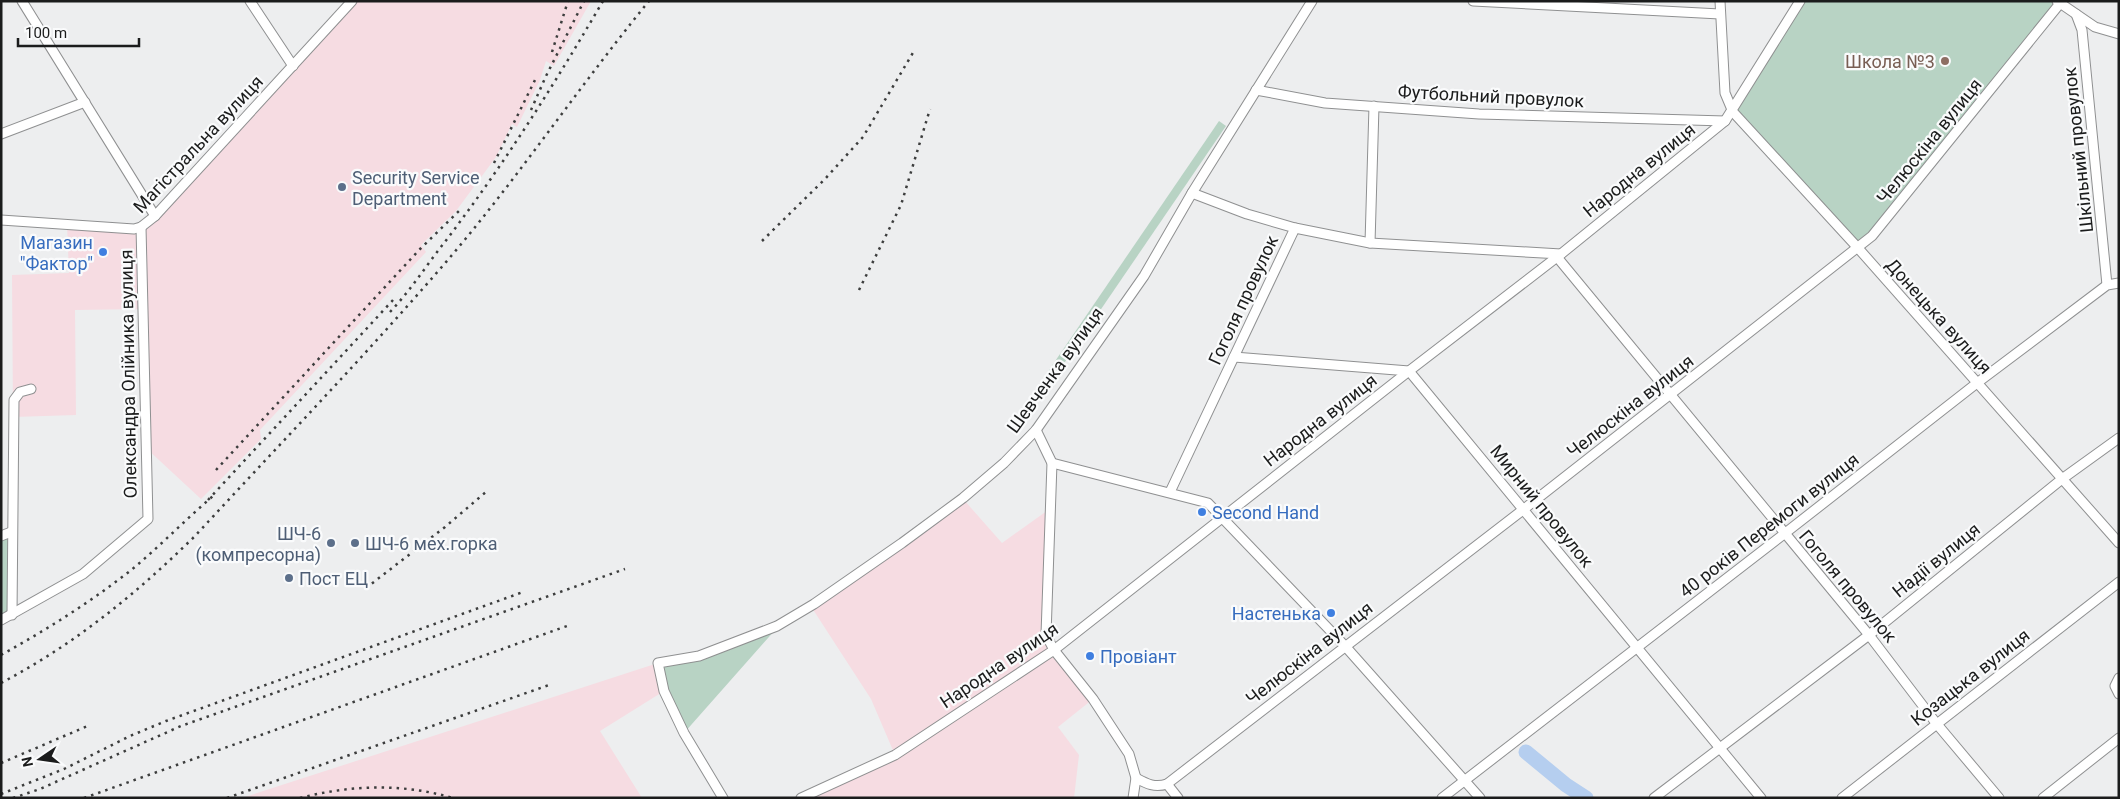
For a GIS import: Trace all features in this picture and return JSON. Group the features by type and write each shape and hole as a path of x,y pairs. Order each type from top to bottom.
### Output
{"street":[{"path":"22,1 155,216"},
{"path":"250,1 293,66"},
{"name":"Магістральна вулиця","path":"1,220 134,229 142,227 155,216 352,1"},
{"name":"Шевченка вулиця","path":"722,798 684,733 664,692 658,663 699,656 777,626 814,604 963,498 1004,462 1036,430 1144,276 1192,193 1312,1"},
{"path":"1473,1 1720,14"},
{"path":"1720,1 1726,93 1733,112"},
{"name":"Народна вулиця","path":"801,798 895,755 1054,650 1726,122 1800,1"},
{"path":"2060,2 2094,27 2119,34"},
{"name":"Челюскіна вулиця","path":"1167,784 1670,396 1872,236 2060,2"},
{"name":"Шкільний провулок","path":"2076,14 2082,30 2108,285"},
{"name":"Футбольний провулок","path":"1256,90 1325,103 1479,114 1726,122"},
{"path":"1,134 86,102"},
{"path":"1370,243 1374,106"},
{"name":"Донецька вулиця","path":"1733,112 1858,248 2119,544"},
{"path":"1192,193 1247,214 1295,228"},
{"name":"Олександра Олійника вулиця","path":"12,615 83,574 148,520 142,227"},
{"name":"Гоголя провулок","path":"1170,492 1295,228 1370,243 1559,255 1670,396 1869,635 1936,723 1999,798"},
{"name":"40 років Перемоги вулиця","path":"1442,798 1784,534 1977,382 2108,285 2119,283"},
{"path":"1234,357 1408,371"},
{"name":"Мирний провулок","path":"1408,371 1761,798"},
{"path":"1,620 12,615 11,532 14,400 20,392 31,389"},
{"path":"1036,430 1052,463 1046,634 1054,650 1094,699 1129,754 1136,778 1133,798"},
{"name":"Надії вулиця","path":"1654,798 1869,635 2062,479 2119,438"},
{"path":"1052,463 1208,503 1345,646 1480,798"},
{"path":"1,536 11,532"},
{"name":"Козацька вулиця","path":"1842,798 2119,582"},
{"path":"2119,678 2115,686 2119,694"},
{"path":"2043,798 2119,738"},
{"path":"1136,778 1158,787 1167,784 1178,798"}],"shaded area":[{"path":"352,1 591,1 554,66 546,61 540,80 517,127 512,124 496,157 456,211 421,245 426,252 260,430 261,439 201,499 146,448 143,309 75,310 76,415 13,417 12,275 69,273 67,225 141,227"},
{"path":"964,500 1002,543 1051,508 1046,635 1093,699 1058,727 1079,755 1074,798 801,798 895,755 871,699 812,608"},
{"path":"658,663 664,691 600,731 642,798 242,798"}],"green space":[{"path":"1800,1 2057,1 1858,248 1733,112"},
{"path":"1219,121 1226,126 1052,381 1045,376"},
{"path":"11,532 12,615 1,620 1,536"},
{"path":"776,629 684,733 658,663 699,656"}],"waterway":[{"path":"1526,752 1566,785 1586,798"}],"railway":[{"path":"552,52 568,1"},
{"path":"531,110 584,1"},
{"path":"390,312 466,214 507,155 547,94 603,1"},
{"path":"1,683 54,652 104,617 195,536 440,269 494,204 649,1"},
{"path":"762,241 825,179 863,137 914,51"},
{"path":"494,163 536,78"},
{"path":"859,290 901,205 930,109"},
{"path":"216,470 420,249 461,209"},
{"path":"208,500 393,300"},
{"path":"366,588 445,527 487,491"},
{"path":"1,655 67,616 115,583 213,496"},
{"path":"13,798 40,789 181,726 625,569"},
{"path":"1,794 64,769 130,736 166,721 523,592"},
{"path":"84,798 567,626"},
{"path":"227,798 549,685"},
{"path":"1,763 90,725"},
{"path":"300,798 357,788 396,788 434,793 453,798"}],"place":[{"name":"Школа №3","path":"1945,61"},
{"name":"Security Service Department","path":"342,187"},
{"name":"Магазин \"Фактор\"","path":"103,252"},
{"name":"Second Hand","path":"1202,512"},
{"name":"ШЧ-6 (компресорна)","path":"331,543"},
{"name":"ШЧ-6 мех.горка","path":"355,543"},
{"name":"Пост ЕЦ","path":"289,578"},
{"name":"Настенька","path":"1331,613"},
{"name":"Провіант","path":"1090,656"}]}
